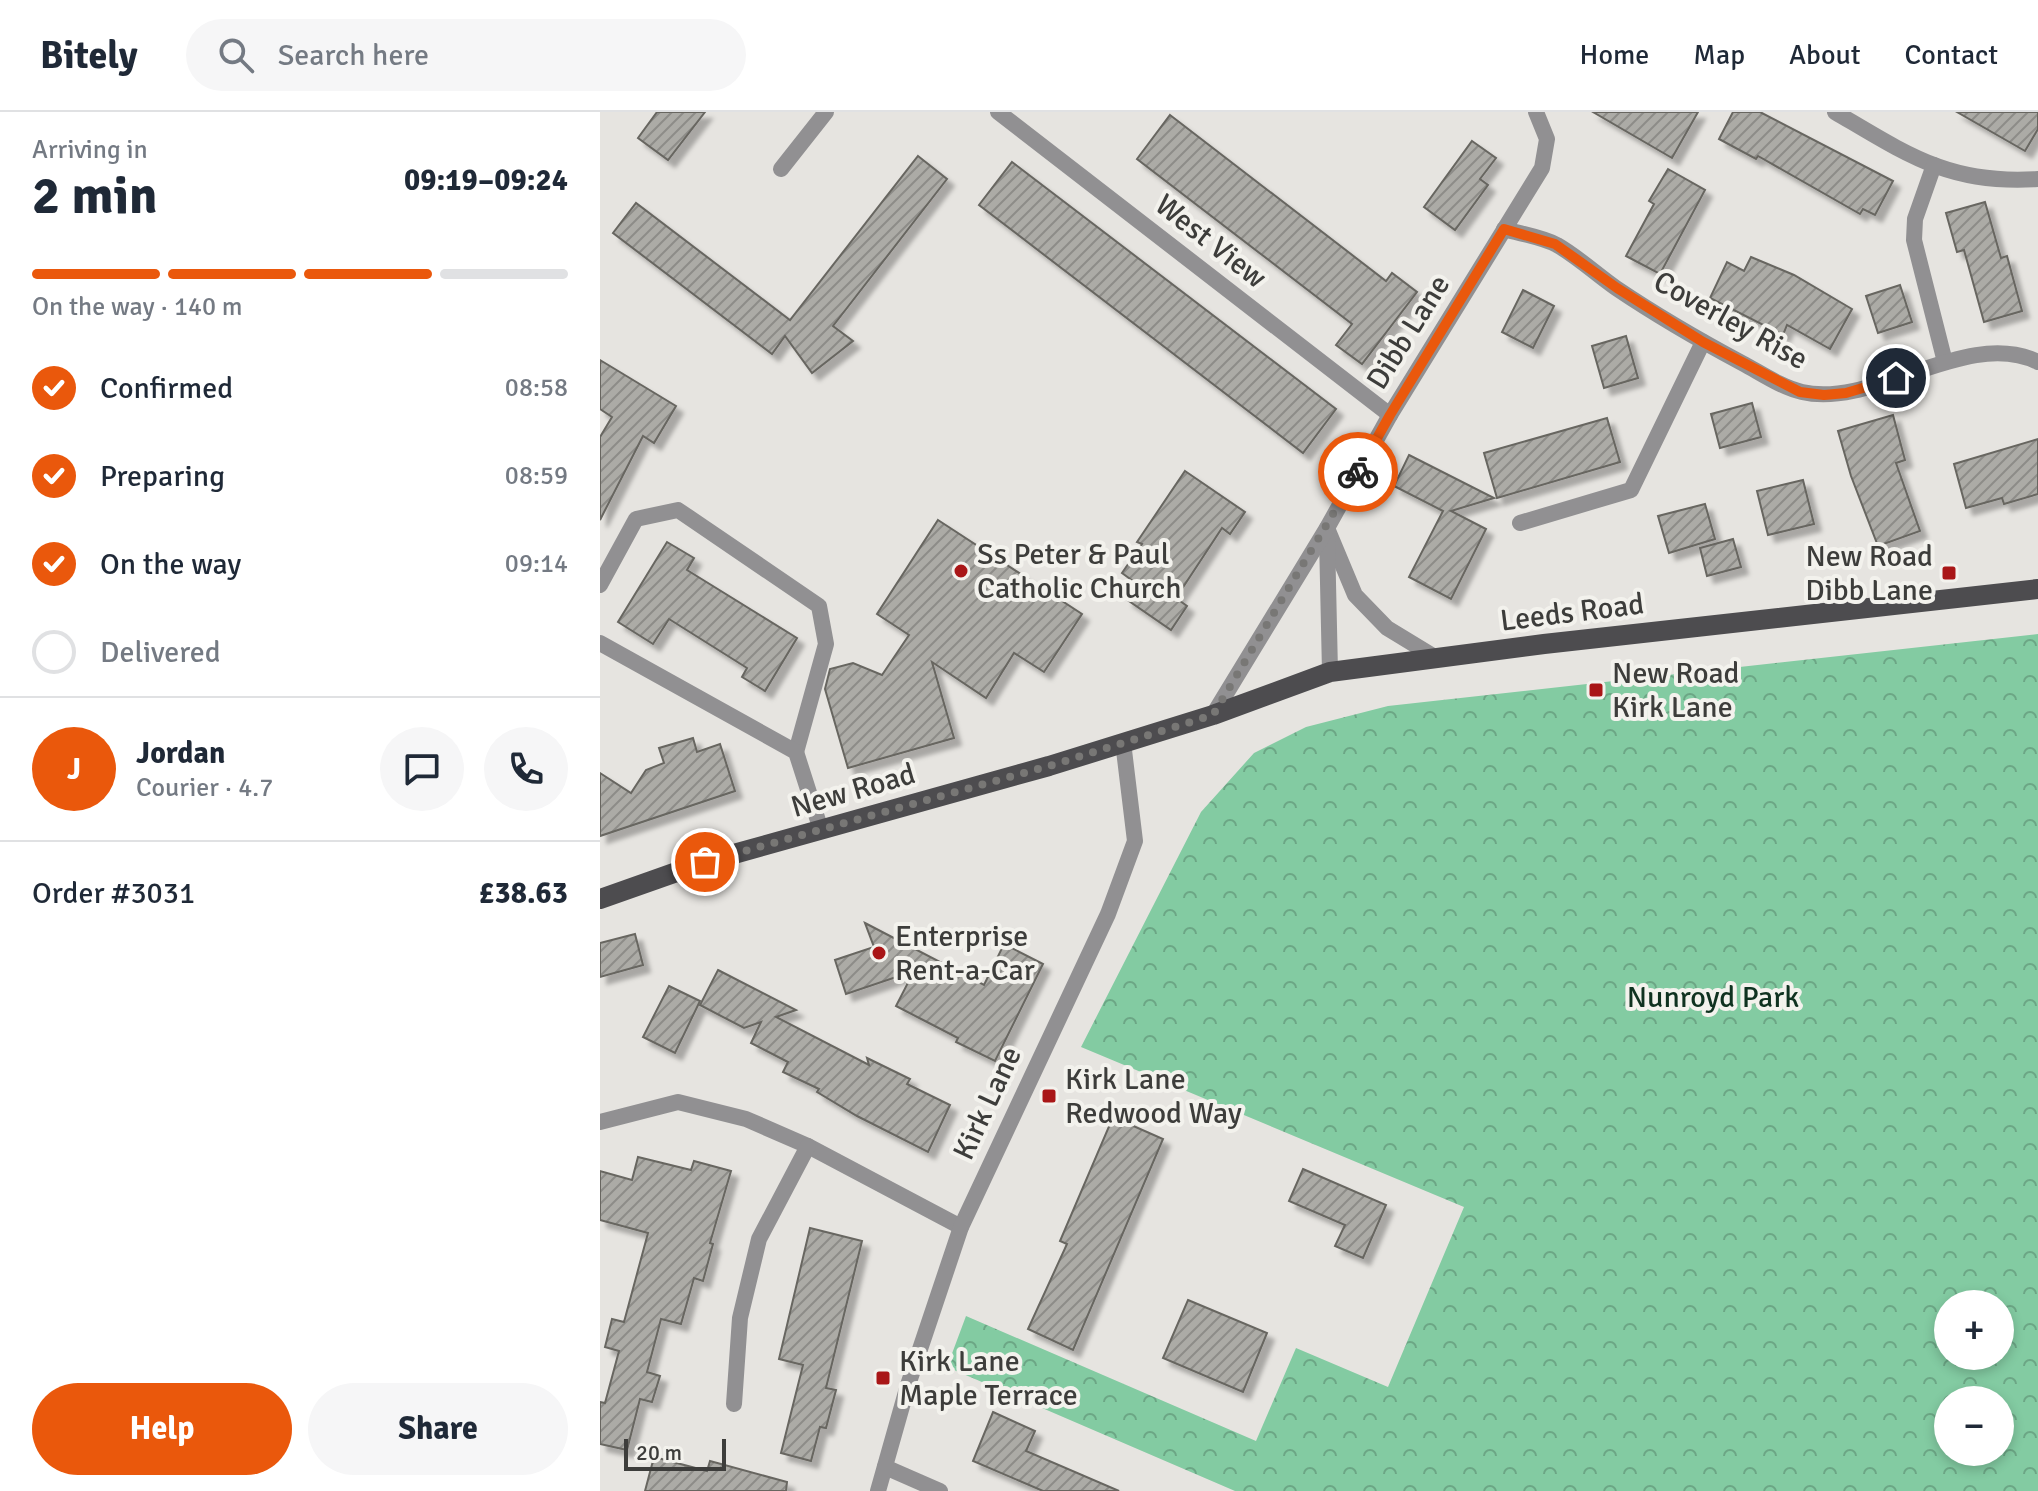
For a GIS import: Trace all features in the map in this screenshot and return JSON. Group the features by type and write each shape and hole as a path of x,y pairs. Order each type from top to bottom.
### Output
{"main road":[{"name":"Leeds Road","path":"1123,742 1213,715 1330,672 1544,644 2038,589"},
{"name":"New Road","path":"600,899 705,862 1123,742"}],"street":[{"path":"781,169 826,112"},
{"name":"West View","path":"998,112 1390,415"},
{"name":"Dibb Lane","path":"1213,715 1327,528 1390,415 1542,168 1547,139 1536,112"},
{"path":"1835,112 1911,157 1963,176 2002,181 2038,179"},
{"path":"1934,165 1915,219 1914,240 1945,362"},
{"name":"Coverley Rise","path":"1504,229 1555,244 1617,288 1703,342 1800,392 1824,395 1846,393 1945,362 2003,352 2023,355 2038,362"},
{"path":"1520,523 1631,490 1703,342"},
{"path":"600,585 636,519 678,510 819,606 826,644 796,752 821,830"},
{"path":"1327,528 1355,595 1387,628 1438,659"},
{"path":"1327,528 1330,672"},
{"path":"600,643 796,752"},
{"name":"Kirk Lane","path":"878,1491 908,1385 961,1227 1108,914 1135,841 1123,742"},
{"path":"600,1122 678,1102 746,1119 808,1146 961,1227"},
{"path":"734,1404 740,1318 759,1239 808,1146"},
{"path":"885,1467 940,1491"}],"green space":[{"name":"Nunroyd Park","path":"2038,634 2038,1491 1235,1491 947,1367 966,1316 1256,1441 1296,1348 1388,1387 1464,1207 1081,1047 1201,812 1254,753 1306,727 1388,706"}],"building":[{"path":"657,112 705,112 668,160 638,138"},
{"path":"1593,112 1698,112 1672,158"},
{"path":"1733,112 1760,112 1893,181 1875,215 1863,209 1860,214 1758,156 1756,159 1719,139"},
{"path":"1957,112 2038,112 2038,129 2025,151"},
{"path":"1170,115 1386,281 1392,273 1417,292 1362,364 1336,345 1352,324 1137,159"},
{"path":"1472,141 1496,158 1480,179 1488,185 1455,230 1424,207"},
{"path":"918,156 947,179 833,326 853,341 812,373 785,336 772,354 613,233 636,203 790,320"},
{"path":"1012,162 1336,409 1303,453 979,205"},
{"path":"1668,169 1705,190 1660,274 1626,256 1654,204 1649,201"},
{"path":"1985,202 2001,258 2007,256 2022,311 1984,322 1964,250 1957,252 1946,213"},
{"path":"1751,257 1794,275 1852,309 1830,349 1787,325 1783,335 1710,298 1727,262 1744,271"},
{"path":"1900,285 1912,322 1878,333 1866,296"},
{"path":"1523,290 1554,306 1533,348 1502,332"},
{"path":"1626,336 1638,378 1604,388 1592,346"},
{"path":"600,360 676,406 654,443 643,436 600,520 600,437 612,417 600,409"},
{"path":"1752,403 1761,437 1720,448 1711,414"},
{"path":"1893,415 1905,460 1896,463 1920,531 1878,546 1851,476 1838,431"},
{"path":"1607,418 1620,462 1497,498 1484,453"},
{"path":"2038,439 2038,494 2004,504 2002,498 1966,508 1954,464"},
{"path":"1409,455 1494,498 1451,511 1486,529 1451,599 1409,577 1443,511 1394,486"},
{"path":"1185,471 1245,512 1230,534 1222,528 1176,598 1187,606 1171,630 1126,599 1137,584 1122,573 1142,544 1137,542"},
{"path":"1803,480 1814,524 1768,535 1757,491"},
{"path":"1705,504 1715,539 1669,553 1658,516"},
{"path":"938,520 1082,614 1044,672 1014,653 986,698 932,662 954,738 848,768 825,689 830,669 853,663 882,675 909,635 877,614"},
{"path":"1733,539 1741,567 1707,576 1700,548"},
{"path":"667,542 694,558 687,570 797,638 765,691 742,677 747,668 669,619 653,644 618,622"},
{"path":"693,738 697,752 720,744 735,791 600,836 600,773 631,793 646,770 664,763 659,748"},
{"path":"865,923 984,985 1004,944 1043,964 995,1061 896,1006 914,971 846,994 835,960 874,947"},
{"path":"635,934 643,965 600,977 600,943"},
{"path":"718,970 796,1010 776,1017 869,1065 867,1058 910,1079 907,1084 950,1105 928,1152 857,1116 817,1092 819,1089 783,1072 788,1062 751,1043 761,1022 744,1028 700,1005"},
{"path":"669,986 700,1001 675,1053 643,1037"},
{"path":"1113,1117 1163,1139 1073,1350 1028,1329 1067,1244 1060,1241"},
{"path":"638,1157 691,1170 694,1161 731,1171 710,1243 713,1244 703,1281 694,1278 681,1324 661,1319 647,1372 660,1376 652,1402 640,1399 627,1450 600,1444 600,1402 605,1403 619,1351 605,1347 612,1319 624,1322 648,1233 600,1220 600,1171 632,1180"},
{"path":"1303,1169 1386,1205 1363,1258 1335,1246 1345,1225 1289,1201"},
{"path":"810,1228 862,1241 826,1388 836,1390 826,1428 820,1427 811,1461 781,1453 803,1365 779,1359"},
{"path":"1188,1300 1267,1333 1243,1392 1163,1358"},
{"path":"993,1412 1035,1431 1026,1451 1119,1491 1043,1491 973,1461"},
{"path":"654,1457 707,1471 710,1461 787,1482 786,1491 645,1491"}],"way so far":[{"path":"705,862 1049,766 1213,715 1358,472"}],"place":[{"name":"Ss Peter & Paul Catholic Church","path":"961,571"},
{"name":"New Road Dibb Lane","path":"1949,573"},
{"name":"New Road Kirk Lane","path":"1596,690"},
{"name":"Enterprise Rent-a-Car","path":"879,953"},
{"name":"Kirk Lane Redwood Way","path":"1049,1096"},
{"name":"Kirk Lane Maple Terrace","path":"883,1378"}],"route":[{"path":"1358,472 1504,229 1555,244 1617,288 1703,342 1800,392 1824,395 1846,393 1896,378"}]}
